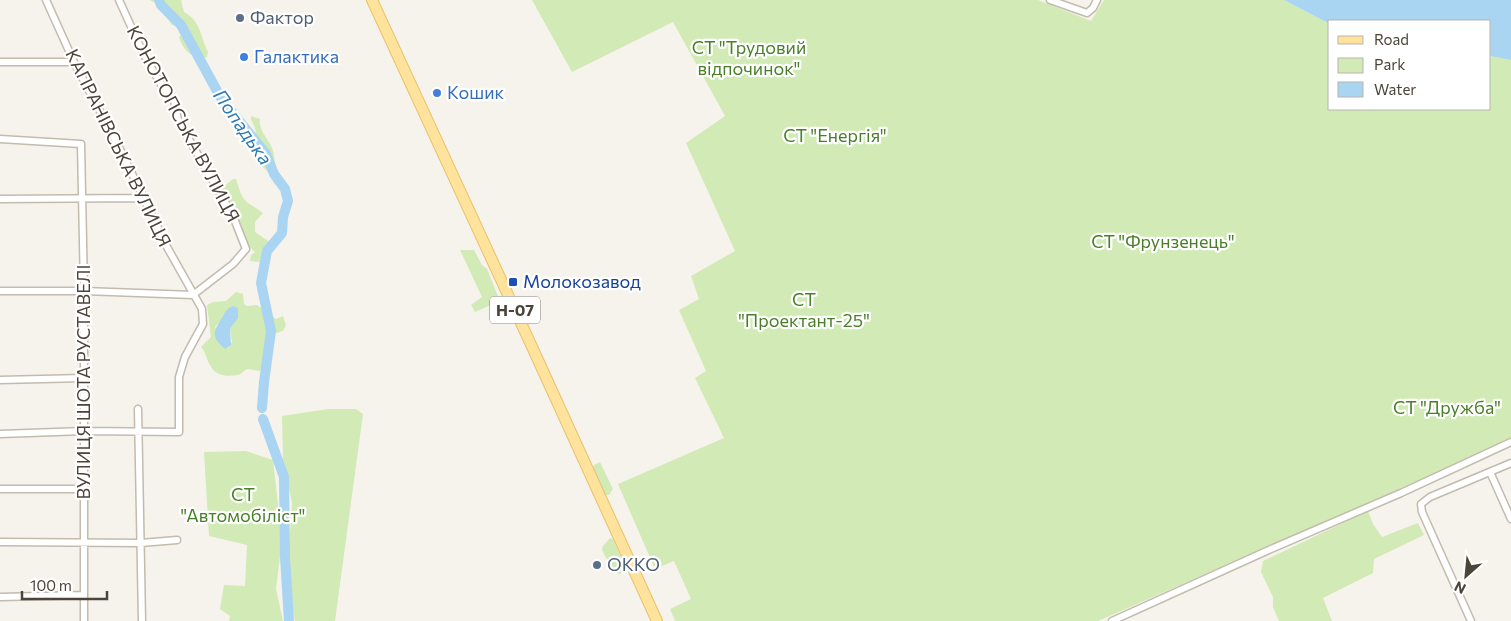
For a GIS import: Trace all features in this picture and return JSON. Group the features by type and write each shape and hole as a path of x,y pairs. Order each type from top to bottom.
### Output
{"main road":[{"name":"Н-07","path":"372,0 534,349 656,621"}],"street":[{"name":"КАПРАНІВСЬКА ВУЛИЦЯ","path":"46,0 74,62 123,155 167,247 202,309 203,324 185,357 179,377 180,432 138,432"},
{"name":"КОНОТОПСЬКА ВУЛИЦЯ","path":"119,0 144,54 162,86 174,100 178,120 233,216 246,249 233,264 193,295"},
{"path":"1050,0 1087,13 1098,0"},
{"path":"0,62 74,62"},
{"name":"ВУЛИЦЯ ШОТА РУСТАВЕЛІ","path":"0,139 81,144 84,291 84,621"},
{"path":"0,199 143,198"},
{"path":"0,291 84,291 193,295"},
{"path":"0,380 84,378"},
{"path":"138,409 142,621"},
{"path":"0,434 138,432"},
{"path":"1112,621 1271,549 1401,494 1511,442"},
{"path":"1471,621 1422,512 1421,504 1430,497 1511,463"},
{"path":"1490,472 1511,520"},
{"path":"0,489 85,489"},
{"path":"0,542 141,543 177,540"},
{"path":"0,597 84,595"}],"green space":[{"path":"150,0 181,0 184,12 197,24 208,52 207,57 193,56 186,50 179,37 187,34 188,31 185,27 172,25 155,3"},
{"name":"СТ \"Фрунзенець\"","path":"532,0 1038,0 1091,21 1104,0 1284,0 1328,23 1328,110 1491,110 1491,56 1511,60 1511,440 1098,621 675,621 670,609 691,599 674,561 655,569 618,484 724,438 695,378 706,371 679,310 699,299 691,276 735,251 686,143 725,116 673,22 572,72"},
{"path":"251,116 260,119 262,131 271,145 279,175 286,184 287,188 283,190 274,183 270,174 256,160 256,134"},
{"path":"233,179 236,179 240,193 246,201 263,213 255,222 255,232 274,245 269,253 259,262 250,261 251,255 255,252 242,235 242,225 237,221 233,208 227,204 222,188"},
{"path":"460,250 474,250 482,265 487,269 500,301 475,312 471,305 482,297"},
{"path":"236,292 243,294 244,304 247,306 257,305 276,319 283,316 286,325 283,331 270,335 266,340 269,356 268,367 259,371 248,369 230,376 218,374 212,369 201,347 211,337 207,305 213,302 226,301","holes":["222,319 236,321 230,329 232,342 228,348 215,327"]},
{"path":"328,409 356,409 363,414 335,621 295,621 289,590 288,563 292,503 283,459 282,416"},
{"name":"СТ \"Автомобіліст\"","path":"246,451 273,460 282,540 276,589 283,621 229,621 230,616 220,609 224,585 245,586 247,545 209,536 204,452"},
{"path":"600,462 613,489 609,495 605,495 593,469 594,465"},
{"path":"1368,511 1373,524 1382,537 1418,523 1424,535 1374,559 1373,573 1323,598 1332,621 1279,621 1273,607 1273,597 1261,572 1263,561"},
{"path":"610,538 613,539 625,566 623,572 619,574 613,571 602,550"}],"water":[{"path":"1284,0 1511,0 1511,60 1491,56 1491,20 1328,20 1328,23"},
{"path":"233,306 238,308 238,318 230,329 231,345 225,349 216,339 215,333 217,325 225,312"}],"waterway":[{"name":"Попадька","path":"159,0 161,5 181,25 222,100 266,154 274,174 285,189 288,201 283,217 282,233 267,251 261,283 271,331 262,408"},
{"name":"Попадька","path":"263,419 284,477 285,557 289,621"}],"place":[{"name":"Фактор","path":"240,18"},
{"name":"Галактика","path":"244,57"},
{"name":"Кошик","path":"437,93"},
{"name":"Молокозавод","path":"513,282"},
{"name":"ОККО","path":"597,565"}],"park label":[{"name":"СТ \"Трудовий відпочинок\"","path":"749,58"},
{"name":"СТ \"Енергія\"","path":"835,136"},
{"name":"СТ \"Проектант-25\"","path":"804,310"},
{"name":"СТ \"Дружба\"","path":"1447,408"}]}
